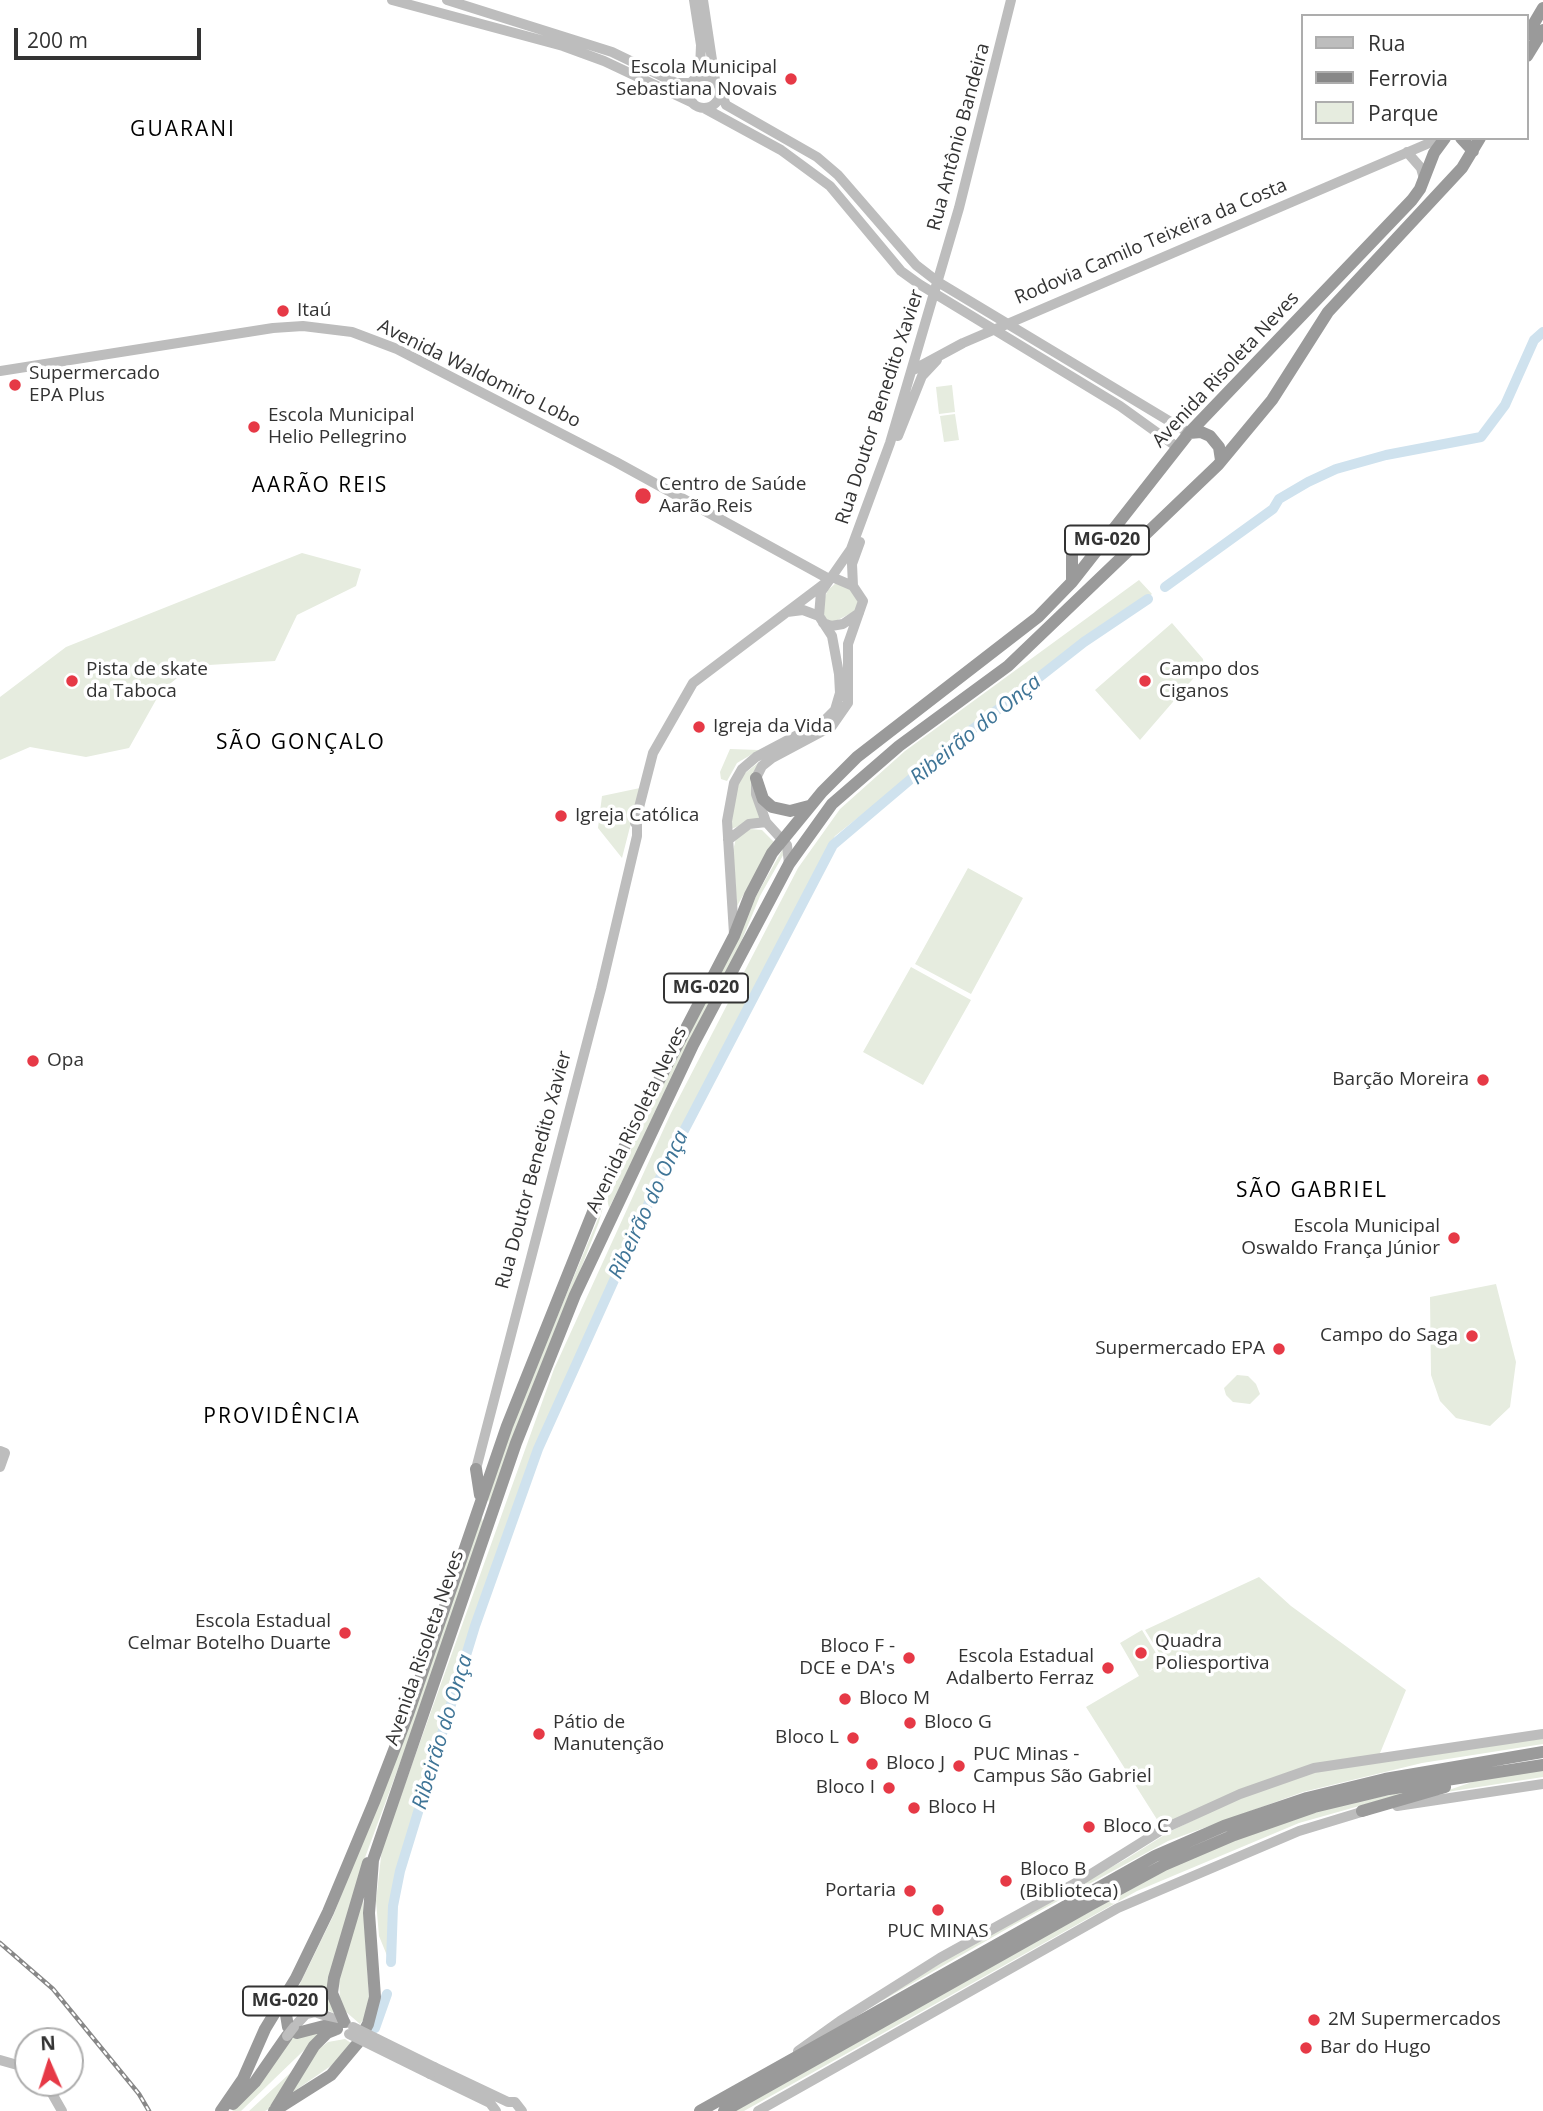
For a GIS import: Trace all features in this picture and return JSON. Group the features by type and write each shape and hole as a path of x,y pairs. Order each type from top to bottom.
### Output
{"highway":[{"path":"1529,32 1543,8"},
{"path":"1529,53 1543,30"},
{"name":"Avenida Risoleta Neves","path":"223,2111 243,2079 265,2029 284,2002 328,1912 379,1789 507,1426 601,1192 734,936 750,895 772,853 810,806 857,757 1038,617 1072,582 1189,433 1412,200 1442,140"},
{"path":"1463,140 1473,151"},
{"name":"MG-020","path":"1473,151 1479,140"},
{"name":"Avenida Risoleta Neves","path":"274,2111 331,2075 357,2044 368,2024 375,1997 369,1886 381,1832 516,1443 575,1295 693,1045 789,864 832,804 899,746 1008,666 1172,512 1222,460 1272,400 1328,312 1418,217 1473,151"},
{"path":"1189,433 1201,432 1210,436 1219,447 1222,460"},
{"path":"1072,544 1072,582"},
{"path":"756,778 763,799 772,807 790,811 810,806"},
{"path":"476,1469 481,1499"},
{"path":"700,2111 1155,1856 1224,1826 1307,1798 1385,1779 1543,1752"},
{"path":"724,2111 1164,1865 1234,1835 1314,1807 1389,1789 1543,1765"},
{"path":"1362,1811 1494,1773"},
{"path":"346,2028 332,1993 334,1978 361,1878 381,1832"},
{"path":"284,2002 289,2028 298,2033 324,2026 346,2028"},
{"path":"274,2111 314,2046 327,2033 346,2028"},
{"path":"223,2111 255,2082 290,2031"}],"main road":[{"path":"392,0 563,46 604,61 704,108 781,150 830,186 901,271 935,295 1120,406 1177,447"},
{"path":"447,0 612,52 676,83 705,76 718,85"},
{"path":"693,103 688,93 700,69 701,45 694,0"},
{"path":"703,0 718,85 726,105 817,157 838,175 916,265 938,282 1189,433"},
{"name":"Rua Antônio Bandeira","path":"938,282 1012,0"},
{"path":"704,108 714,104 718,85"},
{"name":"Rodovia Camilo Teixeira da Costa","path":"912,371 963,343 1438,140"},
{"path":"1407,152 1421,168 1424,179"},
{"name":"Rua Doutor Benedito Xavier","path":"476,1469 601,989 638,836 637,820 653,753 693,683 828,580 856,538 912,371 938,282"},
{"path":"1037,340 1033,330 1041,310"},
{"name":"Avenida Waldomiro Lobo","path":"0,371 273,328 303,326 352,332 397,349 615,462 828,580"},
{"name":"Rua Doutor Benedito Xavier","path":"853,586 852,564 914,396 930,365 963,343"},
{"path":"912,371 914,396"},
{"path":"734,936 728,840 729,803 734,783 742,769 756,757 824,721 835,710 840,693 832,636 821,619 819,602 828,580 853,586 862,596 862,610 848,645 850,691 844,713 832,726 762,765 756,778 756,794 766,822 783,839 789,852 789,864"},
{"path":"783,613 803,610 831,626 844,624 862,610"},
{"path":"728,840 741,827 766,822"},
{"path":"0,1467 3,1452"},
{"path":"784,2064 815,2038 940,1958 1083,1879 1163,1829 1240,1794 1314,1768 1543,1734"},
{"path":"758,2111 1118,1908 1298,1831 1362,1811 1543,1784"},
{"path":"290,2031 306,2014 315,2012 432,2070 518,2104 522,2111"},
{"path":"432,2070 498,2111 508,2102"}],"green space":[{"path":"952,385 955,412 939,414 936,387"},
{"path":"955,414 959,440 944,442 940,416"},
{"path":"302,553 361,569 356,586 297,615 275,661 192,666 161,691 129,748 86,757 30,747 0,760 0,697 66,647"},
{"path":"1139,580 1152,594 1010,697 835,836 643,1211 540,1438 461,1665 403,1854 391,1903 388,1958 379,1936 376,1901 382,1848 554,1369 671,1113 798,868 840,809 905,751"},
{"path":"837,582 852,588 859,599 855,611 834,622 825,620 821,606 828,590"},
{"name":"Campo dos Ciganos","path":"1172,623 1203,659 1204,666 1140,740 1095,690"},
{"path":"730,749 759,750 737,763 727,781 721,779 720,772"},
{"path":"759,762 751,782 760,818 731,829 735,788 744,774"},
{"path":"640,788 622,858 598,828 602,796"},
{"path":"750,829 762,830 774,842 737,906 733,851 736,838"},
{"path":"784,847 786,850 760,896 734,959 609,1208 607,1198 747,912"},
{"path":"968,868 1023,898 971,994 915,964"},
{"path":"911,967 971,1000 923,1085 863,1052"},
{"path":"603,1207 490,1503 487,1498 515,1417"},
{"name":"Campo do Saga","path":"1496,1284 1516,1362 1510,1407 1490,1426 1456,1418 1440,1401 1431,1375 1430,1297"},
{"path":"1237,1375 1248,1376 1256,1384 1260,1394 1250,1404 1233,1402 1226,1395 1224,1388"},
{"path":"481,1515 483,1522 416,1720 360,1871 337,1961 335,2014 296,1992 334,1914"},
{"path":"1259,1577 1291,1606 1406,1690 1378,1758 1334,1767 1543,1737 1543,1744 1422,1763 1303,1792 1168,1841 859,2014 965,1948 1126,1859 1169,1832 1233,1801 1306,1774 1278,1779 1163,1829 1086,1707 1139,1676 1120,1643 1142,1630 1162,1663 1149,1671 1166,1664 1145,1630"},
{"path":"1543,1768 1543,1777 1440,1793 1487,1777"},
{"path":"1423,1788 1299,1823 1137,1891 744,2111 729,2111 1183,1860 1253,1832 1332,1807"},
{"path":"362,1884 369,1997 366,2016 360,2024 345,2011 340,2000 339,1978"},
{"path":"326,2029 241,2111 232,2111 256,2088 292,2034"},
{"path":"345,2039 351,2043 335,2063 283,2099 315,2052 328,2042"},
{"path":"300,2064 272,2107 265,2111 249,2111"}],"waterway":[{"name":"Ribeirão do Onça","path":"1165,587 1273,509 1279,499 1308,482 1336,469 1386,455 1481,437 1505,405 1534,340 1543,332"},
{"name":"Ribeirão do Onça","path":"391,1962 393,1906 400,1871 475,1626 538,1449 665,1167 833,845 931,762 1084,642 1148,599"},
{"name":"Ribeirão do Onça","path":"375,2028 387,1994"}],"railway":[{"path":"0,1943 53,1989 139,2094 149,2111"}],"place":[{"name":"Escola Municipal Sebastiana Novais","path":"791,79"},
{"name":"Itaú","path":"283,311"},
{"name":"Supermercado EPA Plus","path":"15,385"},
{"name":"Escola Municipal Helio Pellegrino","path":"254,427"},
{"name":"Centro de Saúde Aarão Reis","path":"643,496"},
{"name":"Pista de skate da Taboca","path":"72,681"},
{"name":"Campo dos Ciganos","path":"1145,681"},
{"name":"Igreja da Vida","path":"699,727"},
{"name":"Igreja Católica","path":"561,816"},
{"name":"Opa","path":"33,1061"},
{"name":"Barção Moreira","path":"1483,1080"},
{"name":"Escola Municipal Oswaldo França Júnior","path":"1454,1238"},
{"name":"Campo do Saga","path":"1472,1336"},
{"name":"Supermercado EPA","path":"1279,1349"},
{"name":"Escola Estadual Celmar Botelho Duarte","path":"345,1633"},
{"name":"Quadra Poliesportiva","path":"1141,1653"},
{"name":"Bloco F - DCE e DA's","path":"909,1658"},
{"name":"Escola Estadual Adalberto Ferraz","path":"1108,1668"},
{"name":"Bloco M","path":"845,1699"},
{"name":"Bloco G","path":"910,1723"},
{"name":"Pátio de Manutenção","path":"539,1734"},
{"name":"Bloco L","path":"853,1738"},
{"name":"Bloco J","path":"872,1764"},
{"name":"PUC Minas - Campus São Gabriel","path":"959,1766"},
{"name":"Bloco I","path":"889,1788"},
{"name":"Bloco H","path":"914,1808"},
{"name":"Bloco C","path":"1089,1827"},
{"name":"Bloco B (Biblioteca)","path":"1006,1881"},
{"name":"Portaria","path":"910,1891"},
{"name":"PUC MINAS","path":"938,1910"},
{"name":"2M Supermercados","path":"1314,2020"},
{"name":"Bar do Hugo","path":"1306,2048"}],"district":[{"name":"GUARANI","path":"183,130"},
{"name":"AARÃO REIS","path":"320,486"},
{"name":"SÃO GONÇALO","path":"301,743"},
{"name":"SÃO GABRIEL","path":"1312,1191"},
{"name":"PROVIDÊNCIA","path":"282,1417"}]}
